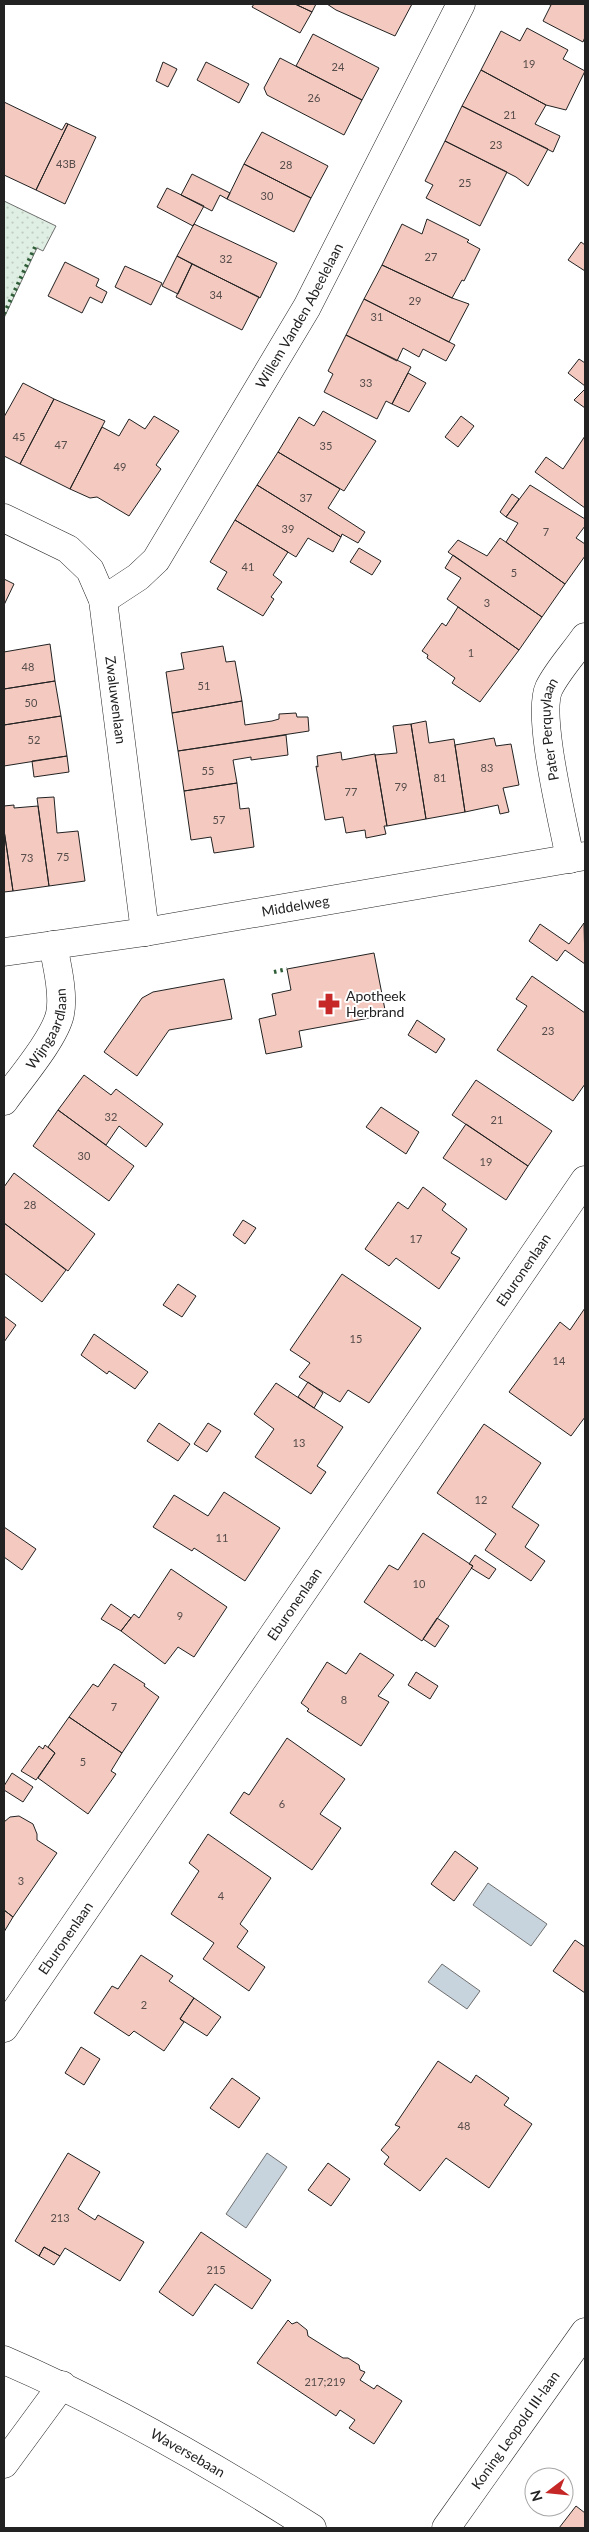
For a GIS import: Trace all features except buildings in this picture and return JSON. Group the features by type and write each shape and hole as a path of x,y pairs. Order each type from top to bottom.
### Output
{"street":[{"name":"Willem Vanden Abeelelaan","path":"102,600 138,577 156,560 307,307 461,4"},
{"name":"Zwaluwenlaan","path":"4,518 68,549 90,570 102,600 145,932"},
{"name":"Pater Perquylaan","path":"578,858 548,741 546,709 549,688 585,637"},
{"name":"Middelweg","path":"4,952 145,932 578,858"},
{"name":"Wijngaardlaan","path":"4,1101 53,1032 60,1014 59,979 54,945"},
{"name":"Eburonenlaan","path":"4,2028 585,1180"},
{"name":"Koning Leopold III-laan","path":"446,2528 585,2332"},
{"name":"Waversebaan","path":"4,2360 62,2385 229,2475 312,2528"},
{"path":"4,2464 62,2385"}],"green space":[{"path":"4,201 56,226 43,251 37,248 4,318"}],"shaded area":[{"path":"488,1883 547,1924 531,1946 473,1905"},
{"path":"442,1964 480,1991 467,2009 428,1982"},
{"path":"267,2153 287,2167 246,2228 226,2214"}],"hedge":[{"path":"4,314 35,247"},
{"path":"274,972 287,969"}],"place":[{"name":"Apotheek Herbrand","path":"329,1004"}]}
